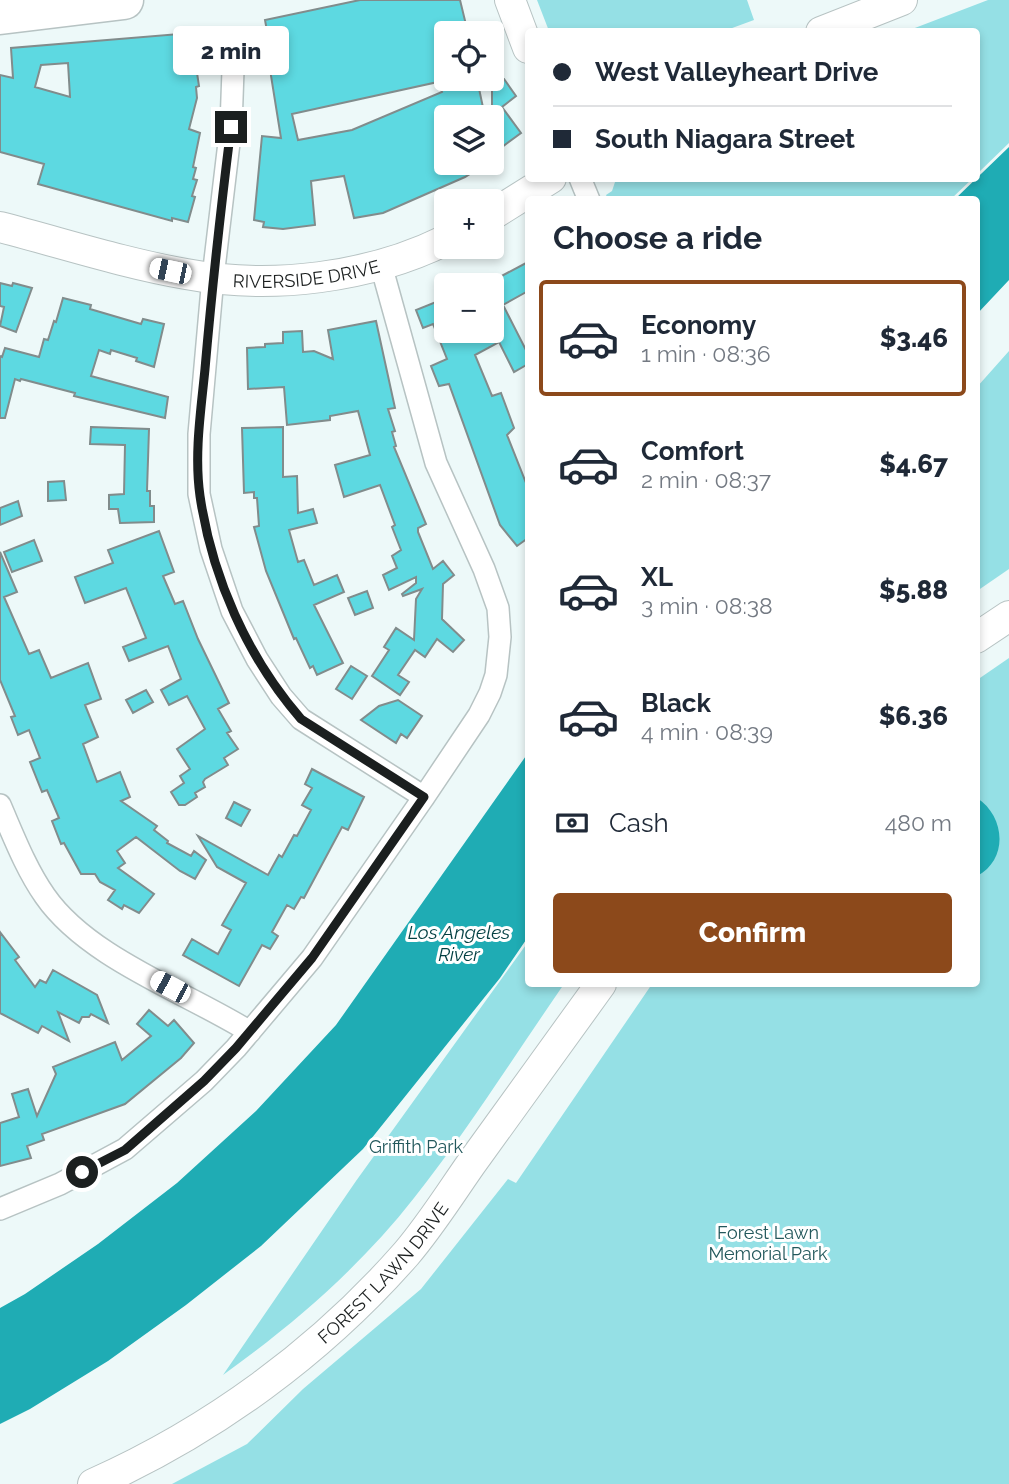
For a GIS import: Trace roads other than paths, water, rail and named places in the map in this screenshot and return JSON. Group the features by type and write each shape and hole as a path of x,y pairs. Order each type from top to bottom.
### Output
{"highway":[{"path":"0,15 124,0"}],"street":[{"path":"510,0 525,40"},
{"path":"831,28 902,0"},
{"path":"234,42 231,127 213,277 199,434 199,494 211,549 232,611 257,659 281,696 301,719 424,797"},
{"path":"504,207 545,182"},
{"name":"RIVERSIDE DRIVE","path":"0,227 152,267 213,277 278,280 324,276 381,265 434,246"},
{"path":"0,1209 61,1184 125,1150 204,1081 250,1032 312,958 424,797 479,715 496,675 500,637 498,608 484,569 436,463 381,265"},
{"path":"980,635 1009,616"},
{"path":"0,804 45,897 88,941 250,1032"},
{"name":"FOREST LAWN DRIVE","path":"93,1484 142,1462 209,1422 267,1383 345,1319 407,1253 599,987"}],"water":[{"path":"1009,147 1009,280 980,311 980,196 958,196 973,182 980,182 980,175"},
{"name":"Los Angeles River","path":"525,757 525,941 500,978 363,1149 261,1246 186,1305 108,1361 30,1409 0,1424 0,1308 98,1244 177,1183 256,1111 336,1025"},
{"path":"980,801 993,815 1000,837 994,859 980,874"}],"park label":[{"name":"Griffith Park","path":"416,1146"},
{"name":"Forest Lawn Memorial Park","path":"768,1242"}]}
